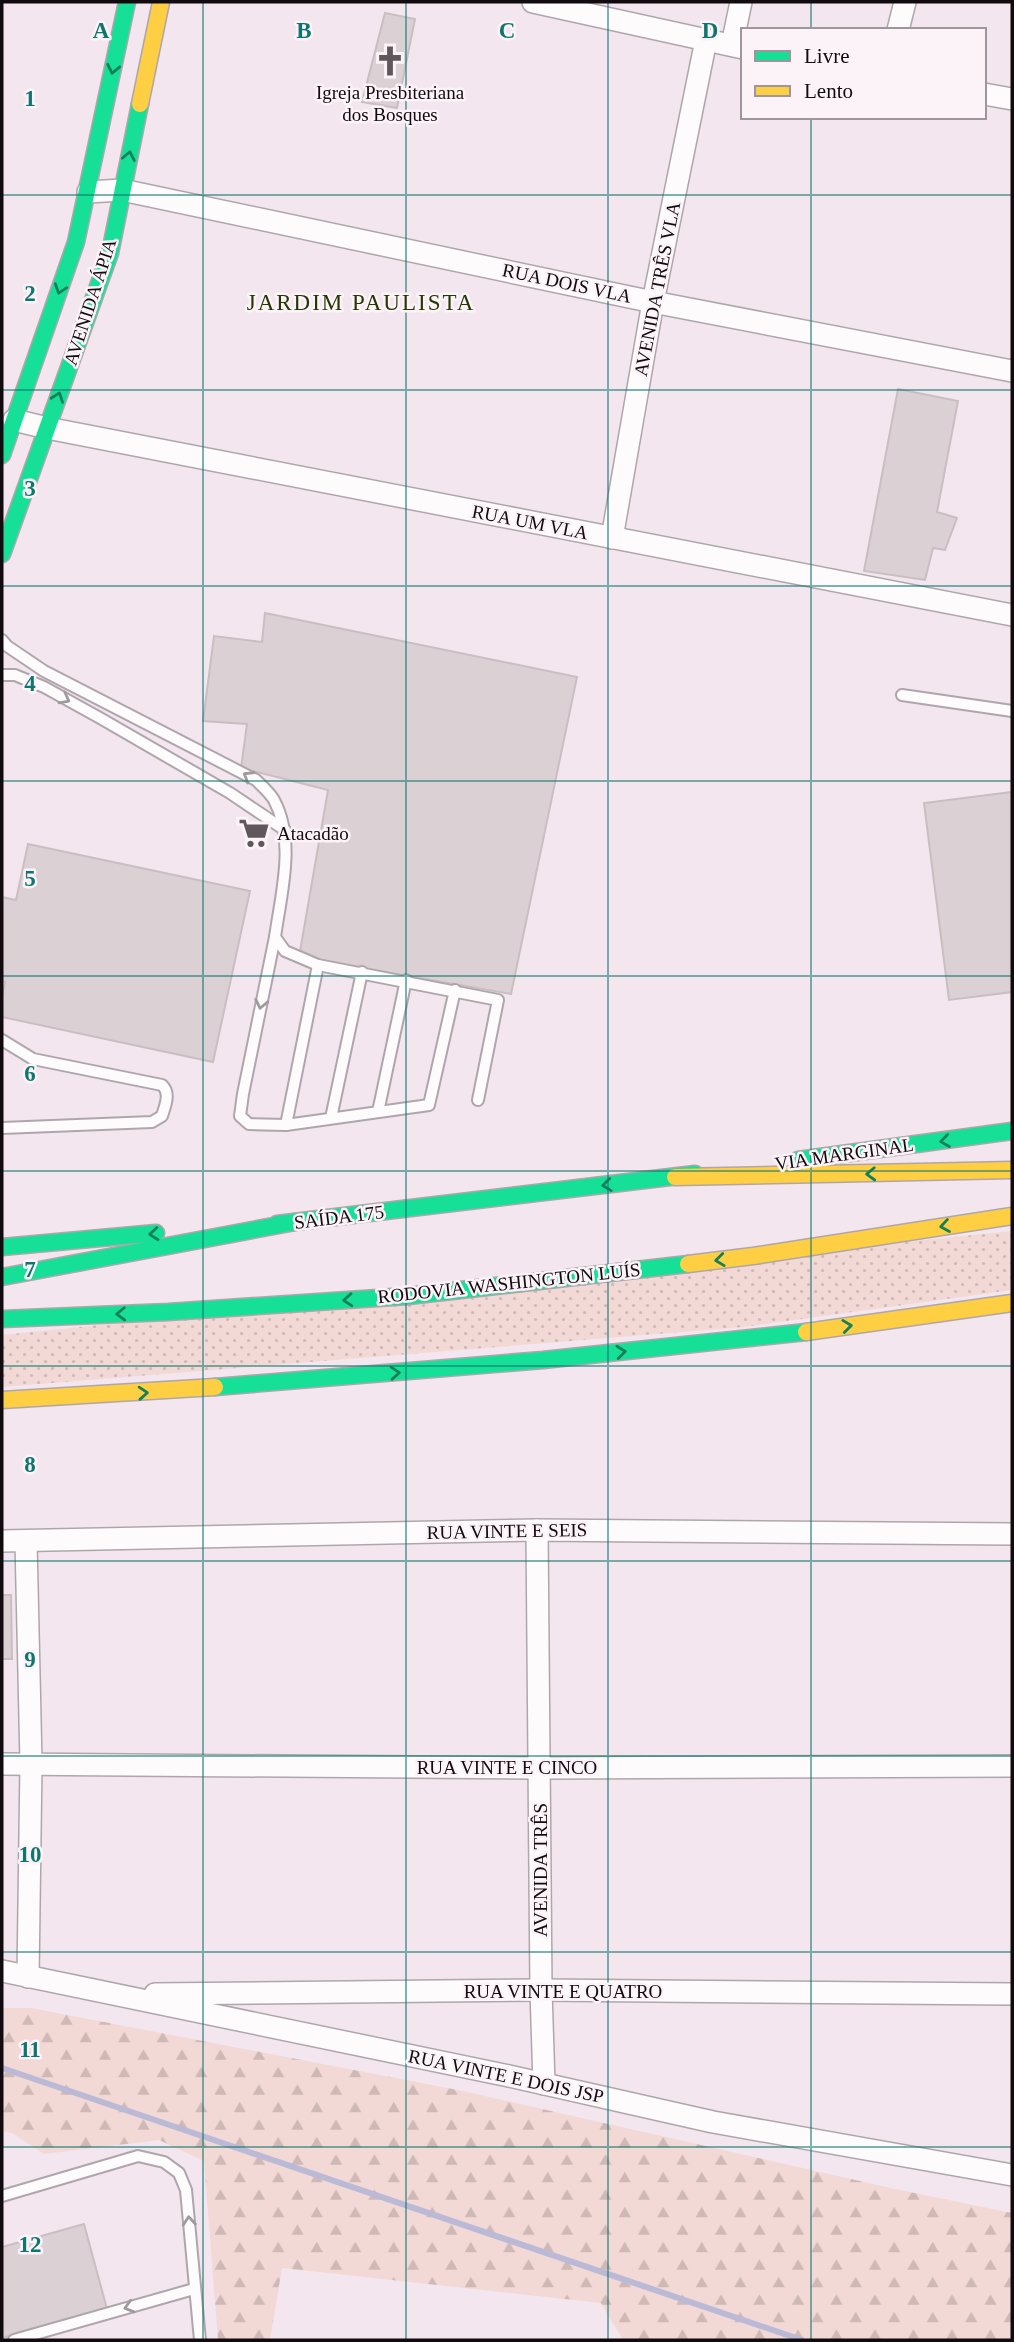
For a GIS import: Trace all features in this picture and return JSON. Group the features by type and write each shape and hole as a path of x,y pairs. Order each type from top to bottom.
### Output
{"main road":[{"name":"AVENIDA ÁPIA","path":"2,455 76,243 127,2"},
{"name":"AVENIDA ÁPIA","path":"2,554 110,253 161,2"},
{"name":"VIA MARGINAL","path":"675,1177 1012,1131"},
{"path":"675,1177 1012,1170"},
{"name":"SAÍDA 175","path":"2,1247 295,1222 675,1177"},
{"name":"RODOVIA WASHINGTON LUÍS","path":"2,1319 168,1312 408,1296 753,1256 1012,1216"},
{"path":"2,1277 295,1222"},
{"path":"2,1400 114,1395 547,1360 941,1314 1012,1303"},
{"path":"2,1409 114,1395"}],"street":[{"path":"533,2 581,7 737,47 741,2"},
{"path":"898,28 905,2"},
{"name":"AVENIDA TRÊS VLA","path":"612,538 653,302 706,40"},
{"path":"986,94 1012,99"},
{"name":"RUA DOIS VLA","path":"88,192 122,190 653,302 1012,371"},
{"name":"RUA UM VLA","path":"14,420 1012,615"},
{"name":"RUA VINTE E SEIS","path":"2,1541 537,1530 1012,1534"},
{"name":"AVENIDA TRÊS","path":"537,1530 544,2084"},
{"path":"26,1542 32,1763 28,1977"},
{"name":"RUA VINTE E CINCO","path":"2,1764 540,1768 1012,1766"},
{"name":"RUA VINTE E DOIS JSP","path":"2,1971 713,2122 1012,2175"},
{"name":"RUA VINTE E QUATRO","path":"114,1994 541,1990 1012,1994"}],"lane":[{"path":"2,640 44,671 256,780 274,799 285,830 284,875 275,937 243,1094 240,1116 249,1124 286,1125 429,1105 455,990"},
{"path":"2,675 15,676 44,687 230,793 285,830"},
{"path":"902,695 1012,711"},
{"path":"275,937 285,951 318,965 498,1000 478,1100"},
{"path":"286,1125 318,965"},
{"path":"331,1118 362,972"},
{"path":"378,1112 405,980"},
{"path":"2,1040 33,1059 162,1085 167,1096 162,1116 152,1122 2,1128"},
{"path":"2,2196 138,2156 164,2162 179,2173 186,2190 200,2340"},
{"path":"14,2340 194,2288"}],"green space":[{"path":"1012,1231 1012,1290 744,1327 2,1387 2,1335"},
{"path":"2,2008 31,2008 463,2091 1012,2213 1012,2340 623,2340 601,2303 282,2268 270,2340 218,2340 204,2161 159,2140 44,2154 12,2133 2,2131"}],"building":[{"name":"Igreja Presbiteriana dos Bosques","path":"385,13 415,19 397,108 362,102"},
{"path":"898,389 958,401 937,512 957,518 945,550 933,548 925,580 864,571"},
{"path":"265,613 577,677 511,994 299,957 328,790 241,768 247,724 203,721 214,636 262,642"},
{"path":"1012,792 1012,992 949,1000 924,803"},
{"path":"28,844 250,891 213,1062 2,1017 5,982 2,981 2,897 16,900"},
{"path":"2,1595 11,1595 12,1659 2,1659"},
{"path":"84,2224 107,2309 2,2338 2,2247"}],"waterway":[{"path":"2,2068 802,2340"}],"traffic: fast":[{"path":"2,455 76,242 127,2"},
{"path":"2,554 110,253 140,104"},
{"path":"798,1160 1012,1131"},
{"path":"277,1224 695,1174"},
{"path":"2,1277 295,1222"},
{"path":"2,1247 156,1233"},
{"path":"2,1319 168,1312 408,1296 688,1264"},
{"path":"215,1387 543,1360 806,1332"}],"traffic: slow":[{"path":"140,104 161,2"},
{"path":"675,1177 1012,1170"},
{"path":"688,1264 1012,1216"},
{"path":"806,1332 1012,1303"},
{"path":"2,1400 215,1387"}],"place":[{"name":"Igreja Presbiteriana dos Bosques","path":"390,61"},
{"name":"Atacadão","path":"254,833"}],"district":[{"name":"JARDIM PAULISTA","path":"361,302"}]}
